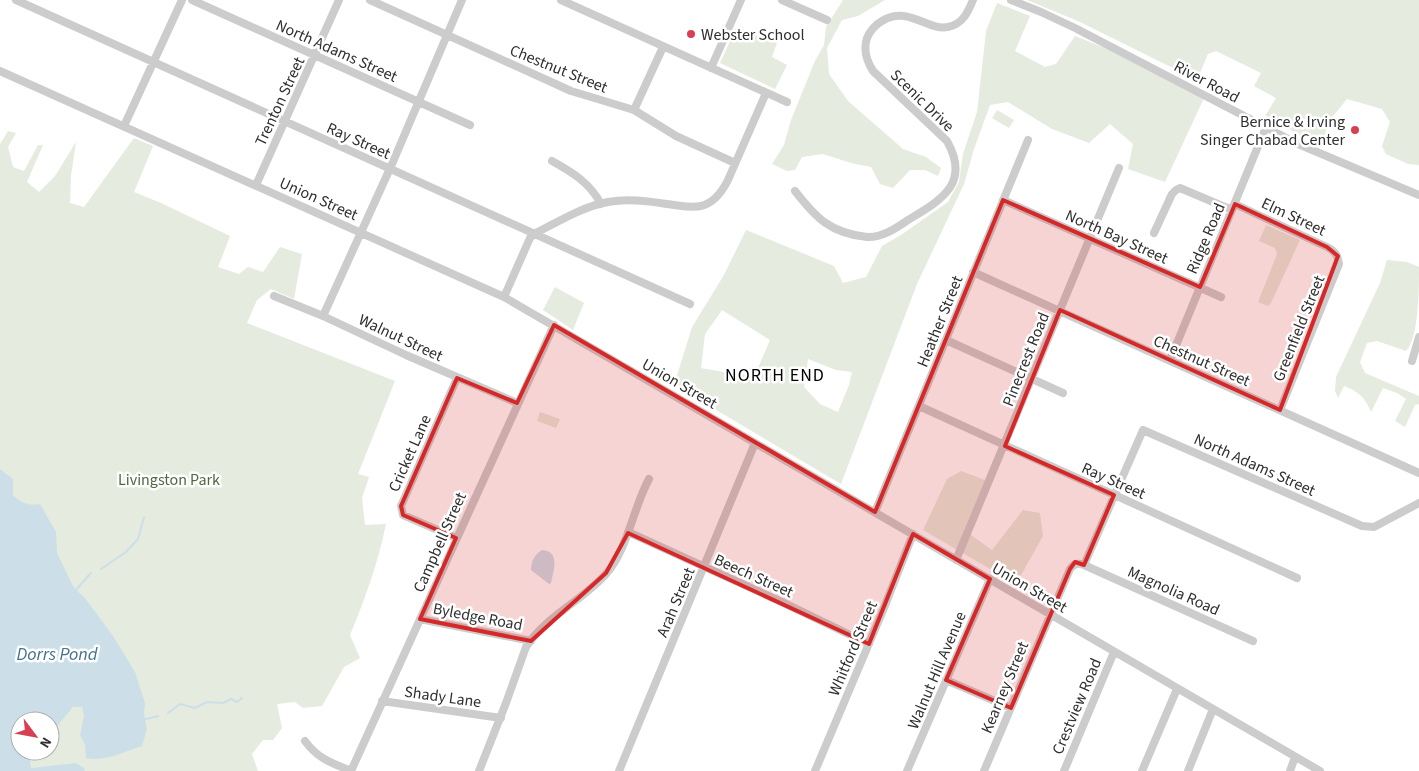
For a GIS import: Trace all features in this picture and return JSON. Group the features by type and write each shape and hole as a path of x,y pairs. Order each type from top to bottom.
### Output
{"street":[{"name":"Ray Street","path":"16,0 690,304"},
{"path":"124,126 182,0"},
{"name":"North Adams Street","path":"192,0 470,125"},
{"name":"Trenton Street","path":"256,185 339,0"},
{"name":"Chestnut Street","path":"370,0 582,95 634,110 676,136 735,164"},
{"path":"323,316 390,169 462,0"},
{"path":"561,0 787,102"},
{"path":"711,68 741,0"},
{"path":"782,0 827,20"},
{"name":"Scenic Drive","path":"795,191 825,224 846,232 868,237 886,234 943,198 953,183 956,169 954,154 947,141 873,71 866,59 865,47 872,29 891,16 905,16 946,28 954,26 964,19 973,0"},
{"name":"River Road","path":"1011,0 1075,28 1307,148 1419,195"},
{"path":"634,110 663,46"},
{"name":"Union Street","path":"0,71 504,297 1320,771"},
{"path":"504,297 528,242 534,234 569,216 601,204 624,200 701,206 719,195 725,187 766,93"},
{"name":"Ridge Road","path":"1170,360 1266,127"},
{"name":"Heather Street","path":"875,512 1028,140"},
{"path":"552,161 583,182 593,191 601,204"},
{"name":"Pinecrest Road","path":"956,560 1119,168"},
{"name":"Elm Street","path":"1154,233 1172,194 1180,188 1233,207 1328,247 1334,250 1338,256"},
{"name":"North Bay Street","path":"1002,200 1221,297"},
{"name":"Greenfield Street","path":"1280,410 1339,264 1338,256"},
{"name":"Chestnut Street","path":"973,272 1419,473"},
{"name":"Walnut Street","path":"274,296 517,403"},
{"name":"Campbell Street","path":"351,771 554,325"},
{"path":"1412,360 1419,337"},
{"path":"946,340 1063,393"},
{"name":"Cricket Lane","path":"456,538 403,515 401,506 457,378"},
{"name":"Ray Street","path":"919,406 1297,578"},
{"name":"North Adams Street","path":"1114,495 1143,430 1355,524 1368,528 1374,528 1419,503"},
{"name":"Arah Street","path":"619,771 705,568 755,443"},
{"path":"479,771 501,718 523,654 531,640 558,614 592,588 606,573 614,562 628,532 642,492 649,479"},
{"path":"1050,614 1070,569 1074,564 1084,565 1114,495"},
{"name":"Beech Street","path":"628,532 786,604 868,644"},
{"name":"Whitford Street","path":"815,771 913,534"},
{"name":"Magnolia Road","path":"1084,565 1253,641"},
{"name":"Walnut Hill Avenue","path":"907,771 990,579"},
{"name":"Kearney Street","path":"984,771 1050,614"},
{"name":"Byledge Road","path":"420,619 531,640"},
{"name":"Crestview Road","path":"1064,771 1114,652"},
{"path":"946,680 1011,708"},
{"path":"1142,771 1177,689"},
{"name":"Shady Lane","path":"382,702 501,718"},
{"path":"1188,771 1213,709"},
{"path":"305,741 312,752 319,757 351,771"},
{"path":"1290,771 1296,757"}],"highlighted area":[{"path":"1003,200 1200,287 1235,204 1327,247 1338,256 1280,410 1060,310 1005,446 1114,495 1084,565 1075,562 1070,569 1011,708 946,680 990,579 913,534 869,644 628,533 606,573 531,641 420,619 456,538 403,515 401,506 457,378 517,403 554,325 875,512"}],"green space":[{"path":"843,0 885,0 858,16 842,20 827,48 829,74 848,101 903,149 926,157 941,168 938,176 925,170 910,170 893,188 880,184 871,167 823,154 802,157 795,170 787,171 772,164 784,145 791,120 815,61 824,45 826,27"},
{"path":"1027,0 1419,0 1419,165 1408,164 1386,154 1382,146 1390,122 1382,109 1347,99 1329,121 1322,144 1300,135 1265,116 1276,98 1254,86 1261,73 1216,51 1208,54 1197,80 1078,21"},
{"path":"997,3 1030,16 1015,51 1045,67 1056,64 1075,36 1110,50 1204,98 1165,182 1128,169 1133,144 1110,124 1089,143 1052,129 1008,102 990,105 964,184 917,284 841,484 674,385 692,327 724,275 746,230 834,266 843,283 866,277 882,246 948,202 959,182 963,154 977,112 986,31","holes":["722,310 770,340 755,375 735,374 701,368 705,334","808,359 836,370 852,372 838,412 820,404 804,387"]},
{"path":"736,28 777,43 772,57 787,65 775,89 720,63"},
{"path":"997,110 1014,120 1009,128 992,118"},
{"name":"Livingston Park","path":"8,131 16,133 8,147 13,167 24,171 38,145 43,145 27,182 39,192 55,176 76,142 71,176 70,203 84,207 134,138 153,146 134,192 230,236 218,267 239,274 248,267 263,272 280,247 302,254 294,299 271,289 257,300 247,323 395,381 358,474 369,477 362,498 365,525 386,524 371,581 350,635 360,658 344,667 322,706 303,708 295,702 277,704 282,728 273,740 263,740 252,754 258,771 0,771 0,144"},
{"path":"1266,225 1300,240 1268,306 1258,302 1277,254 1275,248 1259,241"},
{"path":"1387,260 1407,262 1419,267 1414,335 1406,351 1377,341 1367,343 1360,362 1365,373 1419,396 1419,404 1415,405 1405,427 1395,421 1406,399 1397,393 1383,388 1371,412 1364,399 1354,390 1344,386 1338,398 1335,391 1336,377 1380,283"},
{"path":"555,287 584,303 573,330 543,310"},
{"path":"540,412 560,419 556,428 537,421"},
{"path":"961,471 985,480 964,530 992,550 1023,510 1040,513 1043,536 1016,584 923,530 947,479"}],"water":[{"name":"Dorrs Pond","path":"0,469 13,479 13,495 22,502 32,505 40,504 56,532 57,553 74,588 85,598 113,636 135,672 145,703 144,714 147,729 142,746 114,756 93,759 86,758 85,745 80,735 84,715 82,707 73,707 60,723 60,711 10,711 10,761 30,761 31,768 76,763 84,768 85,771 0,771"},
{"path":"542,550 548,551 554,558 553,573 551,583 549,584 531,570 534,558"}],"waterway":[{"path":"101,569 126,552 138,539 144,517"},
{"path":"74,592 91,573"},
{"path":"168,713 180,704 195,708 207,702 223,703 231,699 237,702 242,698"},
{"path":"146,719 158,716"}],"place":[{"name":"Webster School","path":"691,34"},
{"name":"Bernice & Irving Singer Chabad Center","path":"1355,130"}],"district":[{"name":"NORTH END","path":"775,375"}]}
